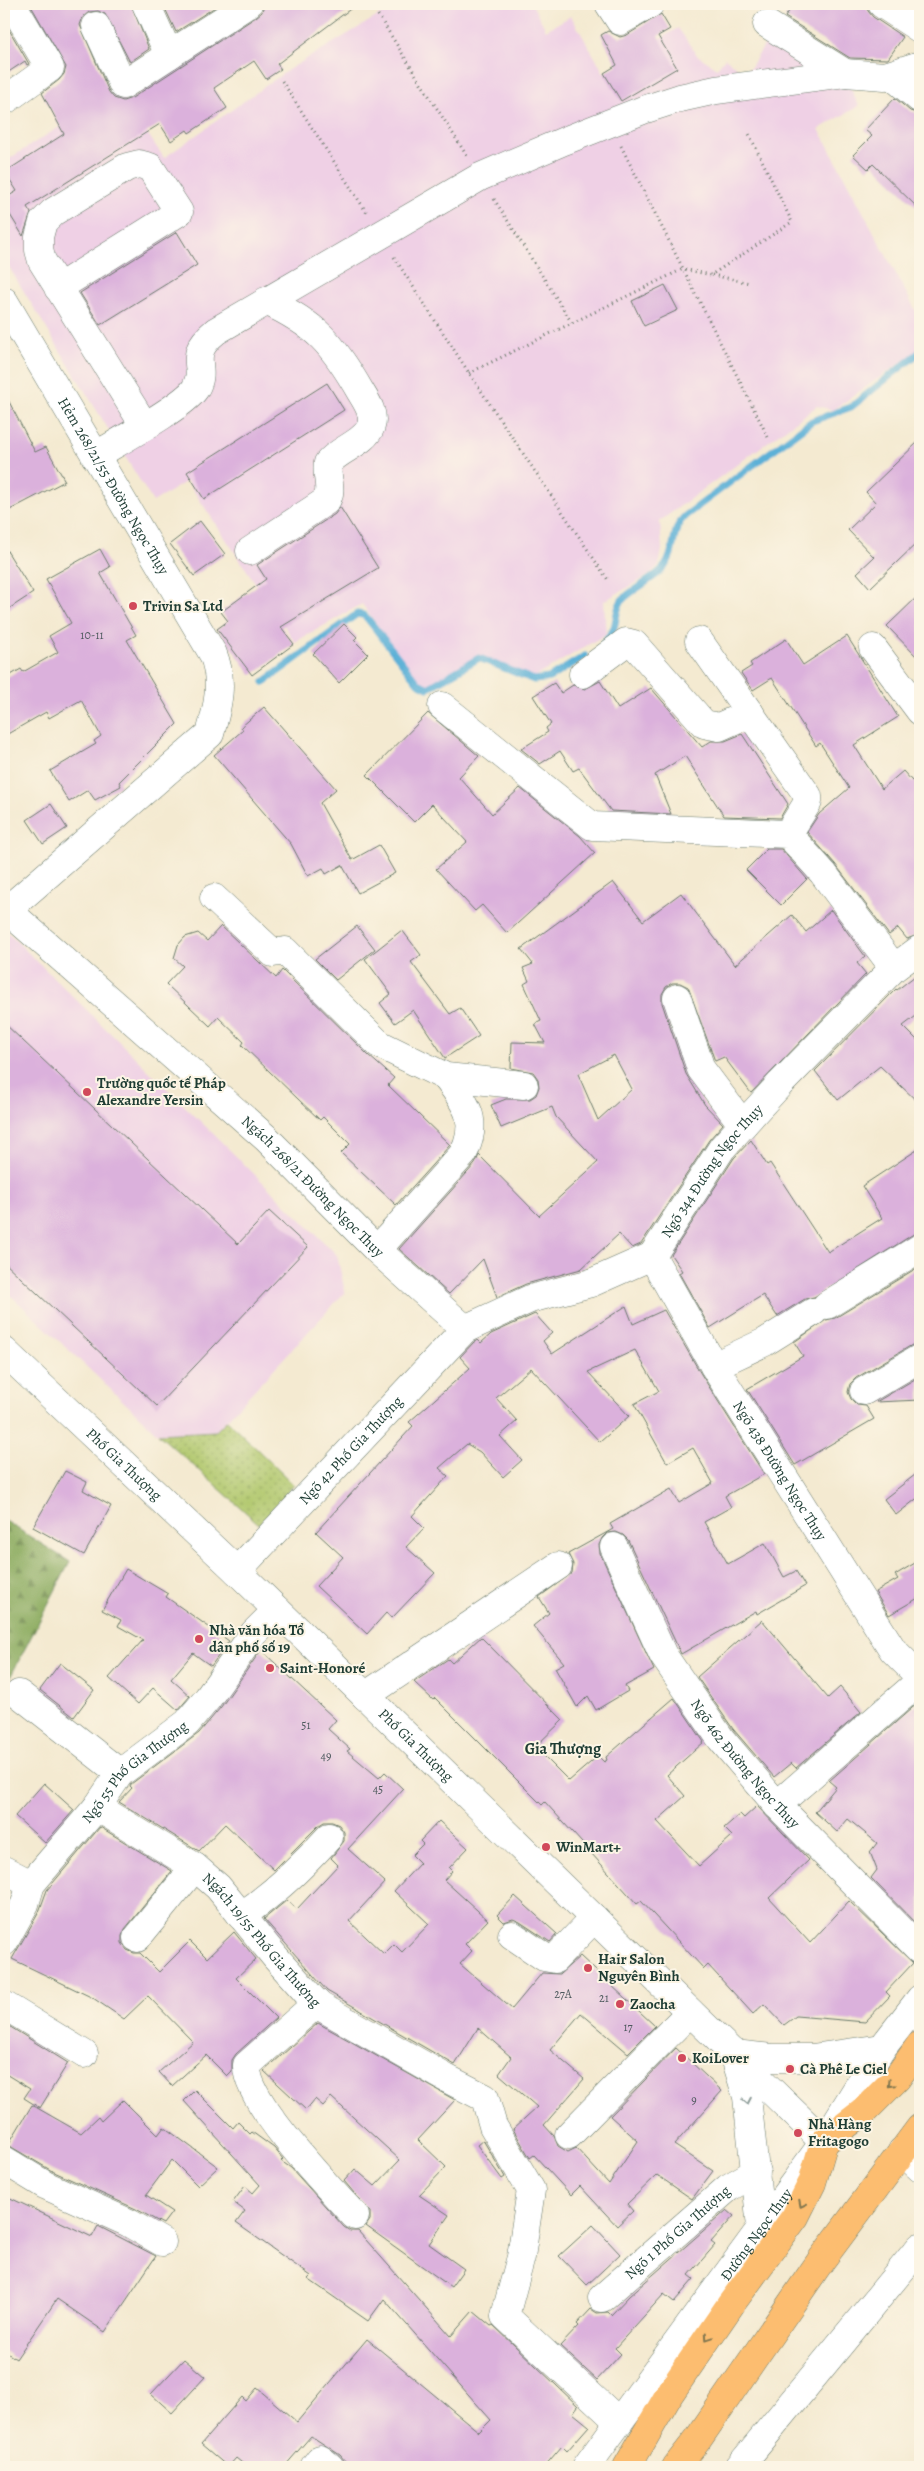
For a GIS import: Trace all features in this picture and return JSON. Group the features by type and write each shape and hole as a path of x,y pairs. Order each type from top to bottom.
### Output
{"main road":[{"path":"627,2467 670,2393 731,2304 795,2217 812,2183 824,2142 863,2112 897,2078 920,2045"},
{"path":"676,2467 822,2259 911,2159 920,2128"}],"street":[{"path":"4,101 50,68 12,4"},
{"path":"146,4 170,55"},
{"path":"96,26 123,85 248,4"},
{"path":"609,4 620,21 650,4"},
{"path":"882,4 920,29"},
{"path":"767,24 845,73"},
{"path":"95,456 187,398 198,382 199,352 207,339 266,301 480,177 609,123 680,98 716,90 845,73 870,76 891,75 920,65"},
{"path":"891,75 920,99"},
{"path":"58,288 179,212 150,168 140,164 126,167 53,212 43,222 39,237 39,250 42,261 58,288 144,425"},
{"name":"Hẻm 268/21/55 Đường Ngọc Thụy","path":"4,301 213,654 218,668 218,707 210,734 6,907"},
{"path":"250,551 326,501 331,491 327,475 328,463 332,457 365,435 371,426 372,416 370,408 343,361 326,339 299,318 266,301"},
{"path":"699,641 808,796 808,802 788,834"},
{"path":"583,674 626,642 634,644 704,724 719,727 750,713"},
{"path":"873,648 920,711"},
{"path":"442,706 592,826 788,834 823,872 894,968"},
{"path":"214,898 273,953 284,952 378,1044 446,1077 524,1085"},
{"name":"Ngách 268/21 Đường Ngọc Thụy","path":"6,907 266,1138 377,1250 465,1329"},
{"name":"Ngõ 344 Đường Ngọc Thụy","path":"652,1256 722,1148 780,1084 894,968 920,949"},
{"path":"677,998 700,1069 743,1125"},
{"path":"377,1250 463,1154 470,1141 471,1126 468,1107 446,1077"},
{"path":"714,1366 765,1342 920,1248"},
{"path":"465,1329 530,1298 591,1283 652,1256"},
{"name":"Ngõ 438 Đường Ngọc Thụy","path":"652,1256 714,1366 893,1650 920,1676"},
{"name":"Ngõ 42 Phố Gia Thượng","path":"237,1571 465,1329"},
{"name":"Phố Gia Thượng","path":"4,1352 237,1571 824,2142"},
{"path":"864,1391 920,1358"},
{"name":"Ngõ 462 Đường Ngọc Thụy","path":"614,1547 663,1655 720,1739 777,1805 920,1950"},
{"path":"365,1696 558,1566"},
{"name":"Ngõ 55 Phố Gia Thượng","path":"4,1942 25,1904 31,1884 97,1806 120,1773 187,1723 208,1698 254,1633 277,1610"},
{"path":"777,1805 920,1681"},
{"path":"19,1694 120,1773"},
{"name":"Ngách 19/55 Phố Gia Thượng","path":"97,1806 195,1868 218,1887 317,2003 331,2014 485,2098 493,2126 530,2190 522,2257 505,2316 620,2422"},
{"path":"242,1916 270,1896 300,1870 328,1837"},
{"path":"137,1938 195,1868"},
{"path":"4,1870 31,1884"},
{"path":"512,1935 544,1957 555,1959 594,1918"},
{"name":"Đường Ngọc Thụy","path":"586,2467 824,2142 882,2048 920,1999"},
{"path":"317,2003 247,2065 246,2074 253,2090 304,2162 354,2216"},
{"path":"4,2005 84,2054"},
{"path":"569,2135 690,2012"},
{"path":"761,2227 747,2097 734,2054 772,2058 812,2058 882,2048"},
{"path":"4,2160 17,2166 45,2185 129,2223 162,2242"},
{"name":"Ngõ 1 Phố Gia Thượng","path":"602,2298 728,2188 756,2172"},
{"path":"744,2466 920,2247"},
{"path":"314,2467 320,2460 330,2467"}],"path":[{"path":"282,81 469,373 608,580"},
{"path":"609,123 768,437"},
{"path":"711,275 792,222 749,134"},
{"path":"469,373 683,269 750,283"}],"shaded area":[{"path":"398,4 532,4 546,30 571,16 604,73 678,28 697,55 717,68 725,58 746,75 773,31 846,78 859,106 819,129 920,319 920,349 833,410 817,406 660,521 662,549 659,565 649,575 604,601 606,634 528,681 479,659 425,691 362,604 295,642 187,481 153,502 4,259 4,162 118,90 164,158 288,70"},
{"name":"Trường quốc tế Pháp Alexandre Yersin","path":"4,929 337,1255 345,1292 216,1431 158,1434 4,1289"}],"green space":[{"path":"227,1420 294,1485 259,1524 158,1434 216,1431"},
{"path":"4,1520 70,1562 4,1689"}],"building":[{"path":"30,4 131,4 149,49 130,62 105,14 98,11 89,12 83,17 80,25 109,92 114,98 123,101 132,98 256,17 262,12 264,4 357,4 277,64 281,69 266,79 254,61 214,88 227,108 189,133 187,130 171,141 160,124 27,207 31,213 23,236 4,205 4,199 17,191 5,172 64,134 42,93 59,80 64,74 66,67"},
{"path":"163,4 220,4 176,32"},
{"path":"794,4 866,4 868,11 873,17 903,37 888,59 850,58 785,17"},
{"path":"661,14 670,29 658,36 677,68 621,101 604,73 617,65 601,35 608,31 620,37 627,35"},
{"path":"4,21 29,64 27,65 25,61 4,75"},
{"path":"895,98 910,111 920,114 920,210 873,164 868,169 853,155 872,136 865,130"},
{"path":"177,232 197,265 100,325 80,293"},
{"path":"665,285 678,310 644,326 632,301"},
{"path":"327,383 344,410 204,499 187,472"},
{"path":"4,392 35,452 46,447 65,481 4,513"},
{"path":"920,440 920,540 870,588 857,573 874,557 848,530 876,503 866,492"},
{"path":"340,507 378,568 281,627 294,644 252,675 217,629 228,621 221,612 266,579 257,565 335,514"},
{"path":"200,521 225,554 194,576 170,544"},
{"path":"4,546 33,593 4,612"},
{"path":"100,549 110,567 100,573 136,635 127,640 177,724 119,782 121,786 95,800 88,790 69,802 50,771 96,744 94,741 101,736 81,700 49,718 46,712 4,736 4,679 21,669 23,672 58,652 49,636 71,623 46,579"},
{"path":"920,594 920,660 887,626"},
{"path":"344,624 357,637 354,640 368,654 339,683 313,654"},
{"path":"847,636 898,717 854,745 882,789 903,771 912,781 920,781 920,934 907,939 898,928 889,935 835,864 807,832 819,814 849,788 820,743 816,746 772,678 753,690 741,673 752,666 750,663 786,639 803,665"},
{"path":"600,681 618,709 651,688 702,747 711,741 725,741 742,734 788,804 780,818 724,816 685,756 655,775 671,814 611,811 579,768 573,771 560,751 540,764 521,749 548,732 546,728 551,724 533,696 554,683 561,693 573,685 585,689"},
{"path":"264,707 336,789 320,803 352,860 379,845 395,873 358,893 342,865 326,874 323,868 308,876 291,844 214,755 243,730 241,727"},
{"path":"428,713 479,756 459,777 492,814 520,788 580,836 595,853 507,933 482,905 475,911 436,869 467,842 432,804 414,822 367,775"},
{"path":"51,804 67,828 43,844 27,820"},
{"path":"767,849 781,849 807,879 781,905 746,870"},
{"path":"613,882 643,921 681,893 735,965 792,915 806,932 831,910 865,956 857,963 866,974 751,1093 724,1057 715,1061 688,987 680,983 672,983 666,987 662,994 662,1003 686,1074 705,1105 723,1124 709,1140 641,1244 632,1248 619,1234 581,1269 526,1284 497,1297 483,1259 449,1294 399,1249 475,1164 479,1155 539,1216 598,1162 556,1117 552,1107 501,1128 491,1105 506,1099 530,1099 536,1095 539,1087 538,1079 533,1072 511,1068 512,1042 545,1043 535,1024 541,1021 524,984 529,981 523,968 533,964 521,949","holes":["614,1055 632,1089 598,1120 578,1074"]},
{"path":"221,926 276,978 282,970 394,1078 388,1085 450,1145 396,1205 341,1153 350,1144 323,1117 320,1120 242,1045 244,1042 218,1017 210,1026 166,984 183,966 174,958 178,945 185,937 198,933 207,941"},
{"path":"357,926 375,949 336,980 315,959"},
{"path":"402,930 421,955 411,962 450,1014 460,1008 479,1036 445,1058 413,1010 395,1023 380,1003 391,994 365,959"},
{"path":"920,972 920,1013 903,1026 920,1043 920,1104 880,1066 838,1100 815,1071 896,989"},
{"path":"4,1023 238,1244 269,1211 308,1247 157,1406 4,1262"},
{"path":"751,1140 767,1165 770,1163 828,1252 882,1218 862,1186 920,1148 920,1232 912,1235 814,1297 805,1299 777,1316 763,1295 710,1328 679,1273 682,1271 671,1255 734,1158"},
{"path":"920,1266 920,1342 856,1378 850,1384 848,1392 851,1399 857,1405 866,1406 874,1419 795,1465 747,1389 803,1356 794,1342 826,1320 835,1318"},
{"path":"626,1306 633,1324 664,1310 701,1374 764,1474 725,1496 731,1507 704,1522 728,1564 765,1543 784,1577 796,1571 805,1586 757,1614 756,1611 681,1654 628,1540 616,1532 607,1533 599,1545 600,1553 654,1670 625,1686 628,1691 596,1710 588,1696 577,1707 555,1668 564,1663 533,1626 549,1613 539,1597 572,1573 573,1564 568,1554 613,1529 610,1524 671,1489 679,1503 713,1483 693,1448 667,1463 634,1404 659,1391 635,1350 588,1372 629,1416 600,1442 531,1368 496,1398 517,1421 500,1436 522,1460 503,1477 480,1452 467,1444 439,1468 448,1476 412,1516 424,1528 406,1547 435,1573 392,1618 386,1613 367,1634 316,1586 343,1557 316,1532 413,1426 409,1422 470,1368 460,1357 474,1342 478,1340 481,1343 491,1334 535,1314 552,1333 543,1341 552,1354"},
{"path":"920,1376 920,1400 876,1402"},
{"path":"65,1471 87,1482 83,1490 111,1506 84,1555 33,1527"},
{"path":"920,1471 920,1496 896,1515 884,1499"},
{"path":"920,1560 920,1597 889,1615 875,1592 898,1579 895,1575"},
{"path":"126,1569 168,1594 166,1597 229,1641 211,1666 193,1653 171,1679 190,1696 178,1710 153,1688 138,1704 109,1678 143,1640 118,1626 121,1620 102,1610"},
{"path":"762,1620 828,1698 840,1687 861,1712 796,1768 791,1763 774,1777 733,1729 697,1677"},
{"path":"481,1637 563,1720 535,1747 569,1781 598,1756 604,1762 607,1760 606,1757 674,1698 704,1742 667,1775 685,1796 657,1821 699,1866 732,1836 724,1828 740,1814 744,1818 757,1806 809,1860 769,1898 810,1943 849,1901 913,1963 886,1992 890,1996 865,2022 796,2016 784,2025 764,2004 753,2014 708,1965 704,1969 641,1901 637,1904 545,1802 542,1805 435,1698 433,1700 414,1682 448,1659 452,1663"},
{"path":"261,1650 336,1720 328,1729 350,1749 347,1751 379,1778 385,1772 403,1789 348,1849 385,1882 349,1921 384,1954 394,1944 402,1952 429,1924 394,1891 420,1863 412,1855 423,1844 420,1841 439,1821 468,1848 449,1868 452,1871 444,1880 488,1920 465,1944 472,1951 460,1964 512,2009 542,1973 560,1974 580,1956 655,2026 628,2053 581,2013 550,2050 584,2079 544,2125 554,2136 558,2146 568,2152 576,2148 609,2184 638,2141 610,2116 676,2048 722,2091 674,2145 713,2171 692,2199 657,2175 627,2204 633,2211 617,2226 580,2186 571,2195 534,2155 530,2158 513,2129 537,2107 499,2074 511,2057 478,2028 455,2065 327,1991 264,1919 287,1900 297,1909 338,1865 331,1858 344,1841 344,1832 339,1825 332,1822 324,1822 318,1826 274,1870 225,1824 199,1851 119,1802 132,1788 131,1784 199,1733 221,1707"},
{"path":"60,1663 94,1690 74,1717 40,1690"},
{"path":"920,1701 920,1928 871,1878 877,1870 870,1852 877,1843 848,1819 837,1832 815,1812 836,1787 829,1781"},
{"path":"44,1783 74,1810 45,1843 15,1816"},
{"path":"100,1827 172,1871 125,1929 122,1943 127,1950 140,1953 159,1972 190,1941 207,1958 234,1932 256,1959 236,1978 276,2018 236,2054 232,2060 232,2071 227,2076 206,2055 172,2086 159,2072 193,2042 148,1996 124,2019 93,1998 12,1959 39,1912 47,1890"},
{"path":"515,1896 557,1934 550,1942 520,1922 513,1919 504,1922 497,1915"},
{"path":"4,2023 68,2063 40,2108 24,2098 30,2089 4,2073"},
{"path":"318,2023 455,2100 418,2140 446,2167 419,2195 449,2215 429,2244 464,2269 451,2287 366,2226 370,2220 370,2212 344,2181 355,2169 375,2186 400,2160 331,2097 323,2106 315,2099 306,2110 264,2071"},
{"path":"195,2090 233,2128 238,2122 250,2134 252,2132 274,2148 283,2159 281,2161 291,2168 344,2227 350,2231 358,2231 451,2336 473,2311 491,2326 493,2325 578,2406 573,2413 589,2426 567,2451 562,2446 544,2467 350,2467 340,2455 311,2436 284,2467 247,2467 236,2458 228,2467 201,2444 242,2397 246,2401 257,2388 297,2422 367,2339 479,2432 491,2420 384,2299 368,2321 308,2279 311,2276 236,2223 245,2211 233,2202 245,2186 253,2193 260,2185 184,2101"},
{"path":"123,2100 158,2135 164,2127 218,2167 198,2186 172,2160 146,2195 172,2212 163,2224 136,2209 52,2171 8,2145 32,2105 81,2133 98,2117 101,2121"},
{"path":"483,2140 505,2177 502,2179 477,2145"},
{"path":"4,2195 92,2237 98,2226 156,2256 105,2332 57,2299 16,2359 4,2351"},
{"path":"727,2210 734,2216 711,2242 715,2245 689,2275 694,2279 674,2302 664,2294 615,2348 621,2354 597,2380 560,2346 579,2326 577,2324 591,2309 597,2313 608,2312 611,2315 629,2296"},
{"path":"593,2225 620,2254 587,2285 559,2256"},
{"path":"184,2359 205,2377 172,2413 151,2394"}],"waterway":[{"path":"604,643 613,631 617,611 622,600 661,571 669,560 677,527 685,516 812,421 851,407 920,352"},
{"path":"264,682 357,614 367,618 418,683 428,688 479,658 534,680 549,678 585,656"}],"place":[{"name":"Trivin Sa Ltd","path":"133,606"},
{"name":"Trường quốc tế Pháp Alexandre Yersin","path":"87,1092"},
{"name":"Nhà văn hóa Tổ dân phố số 19","path":"199,1639"},
{"name":"Saint-Honoré","path":"270,1668"},
{"name":"WinMart+","path":"546,1847"},
{"name":"Hair Salon Nguyên Bình","path":"588,1968"},
{"name":"Zaocha","path":"620,2004"},
{"name":"KoiLover","path":"682,2058"},
{"name":"Cà Phê Le Ciel","path":"790,2069"},
{"name":"Nhà Hàng Fritagogo","path":"798,2133"}],"district":[{"name":"Gia Thượng","path":"563,1748"}]}
